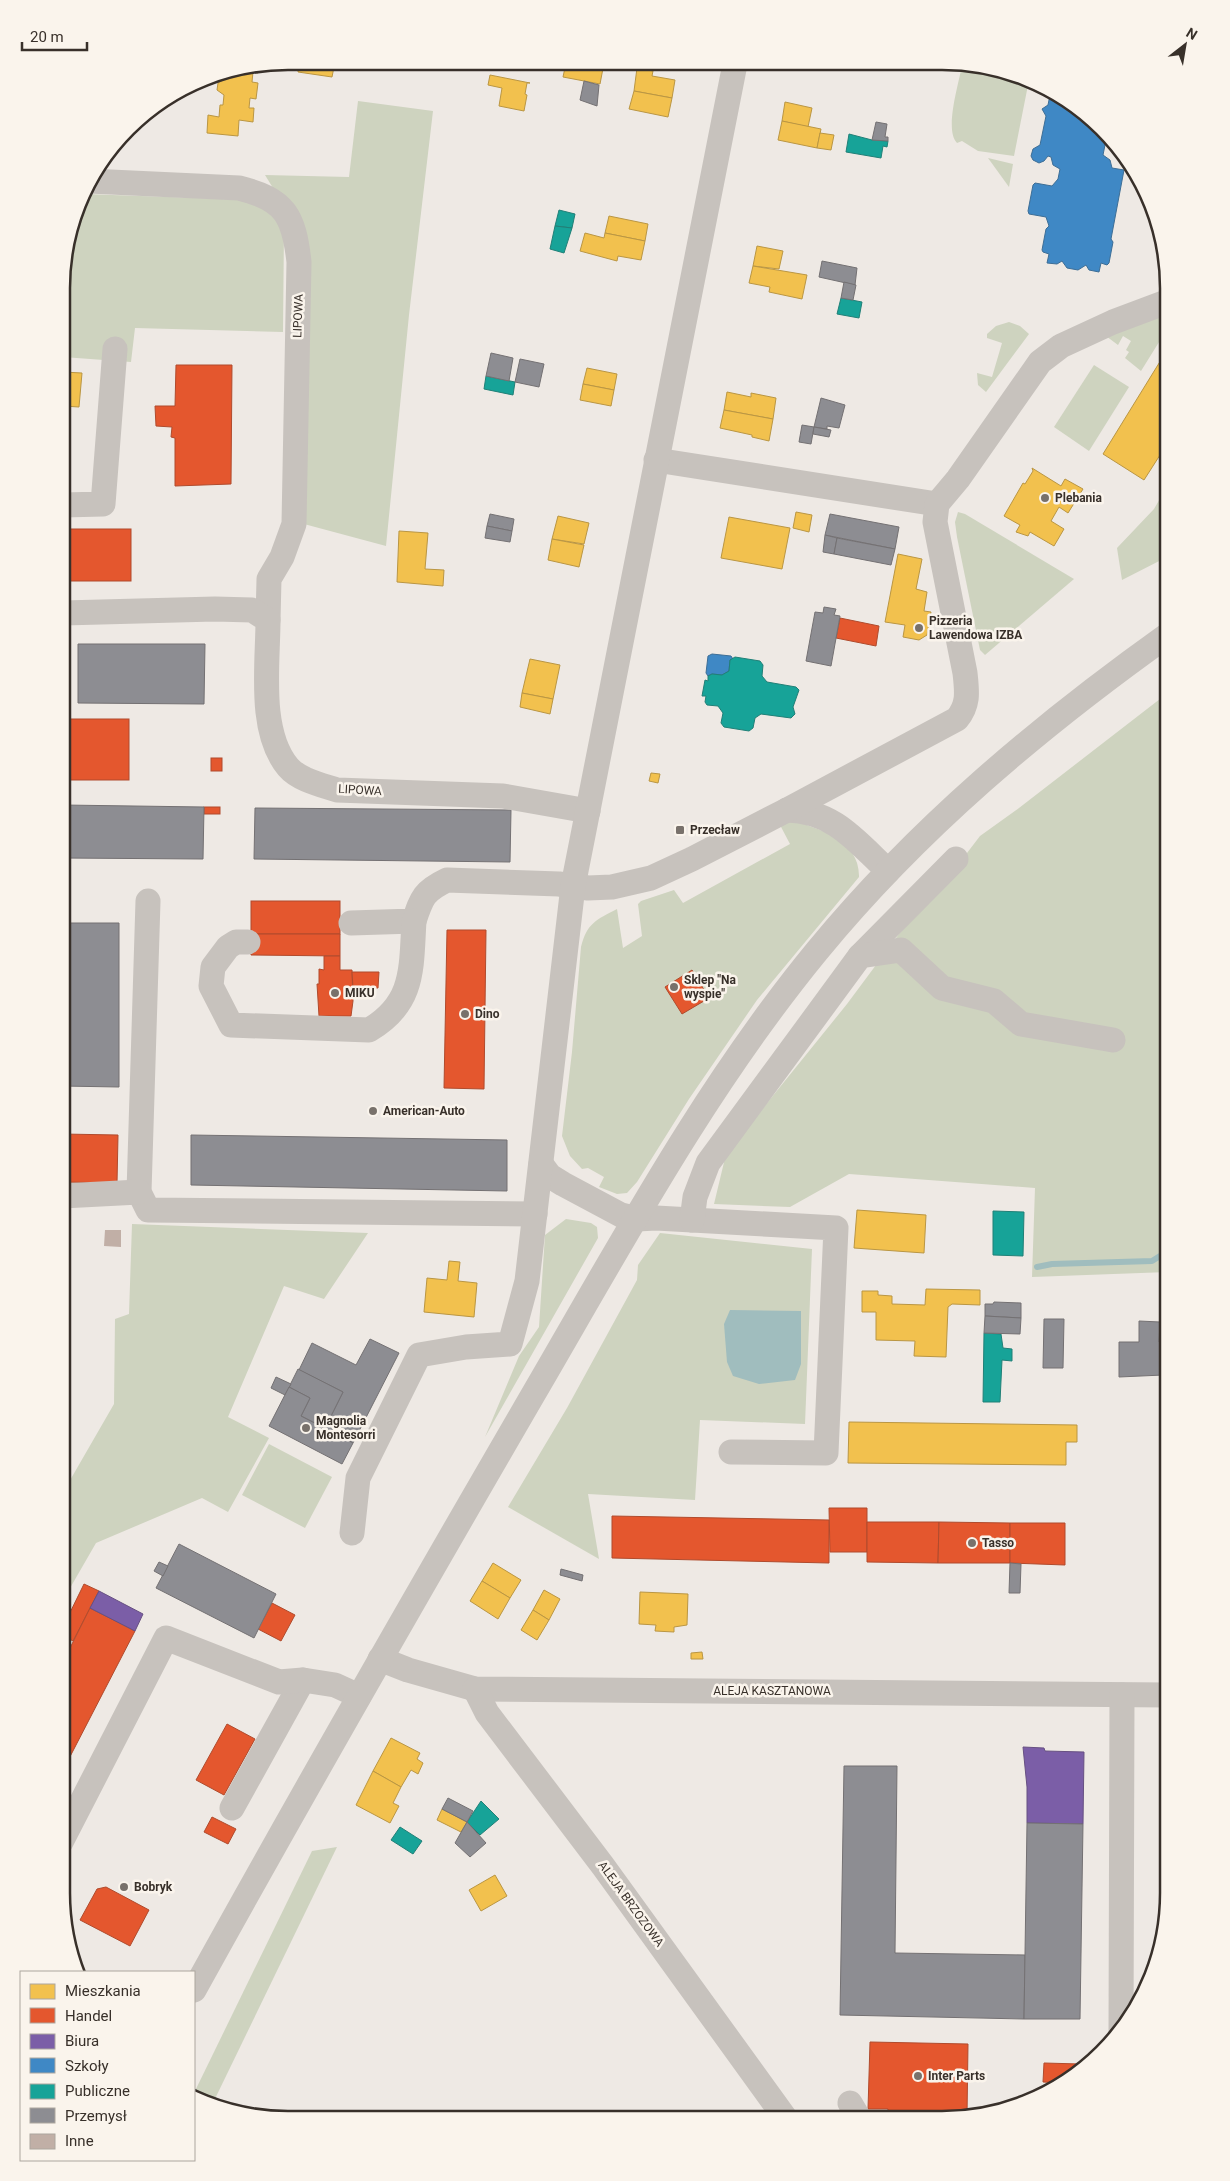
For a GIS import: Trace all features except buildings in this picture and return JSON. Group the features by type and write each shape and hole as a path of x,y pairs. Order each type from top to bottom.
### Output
{"street":[{"path":"352,1533 358,1478 419,1354 466,1347 510,1344 527,1281 573,886 734,70"},
{"name":"LIPOWA","path":"97,182 239,188 261,193 280,206 290,218 296,238 299,262 294,524 282,557 269,580 268,620 268,711 276,746 289,768 312,782 337,790 503,796 588,811"},
{"path":"248,942 236,942 228,947 213,967 211,986 230,1026 369,1030 386,1020 398,1007 406,990 411,974 414,921 421,902 430,888 447,880 612,887 651,878 787,810 957,719 964,710 967,693 965,673 934,522 937,504 958,479 1040,362 1068,343 1113,322 1160,304"},
{"path":"70,505 103,504 115,349"},
{"path":"656,460 937,504"},
{"path":"70,613 215,609 252,610 268,620"},
{"path":"195,1988 380,1659 637,1219 693,1124 752,1037 818,949 888,871 985,776 1075,702 1160,641"},
{"path":"787,810 802,810 822,816 846,831 888,871"},
{"path":"692,1220 696,1197 708,1163 860,956 956,859"},
{"path":"148,902 138,1192 148,1210 535,1214"},
{"path":"351,923 414,921"},
{"path":"860,956 901,950 942,988 994,1002 1021,1024 1113,1040"},
{"path":"541,1164 550,1176 576,1192 637,1219 836,1228 826,1453 731,1452"},
{"path":"70,1196 138,1192"},
{"path":"70,1825 166,1638 279,1682 303,1680 335,1685 359,1696"},
{"name":"ALEJA KASZTANOWA","path":"380,1659 408,1670 475,1689 1160,1695"},
{"path":"232,1808 303,1680"},
{"name":"ALEJA BRZOZOWA","path":"475,1689 489,1716 603,1866 780,2111"},
{"path":"1121,2017 1122,1695"}],"green space":[{"path":"961,71 998,77 1027,88 1014,156 978,151 962,141 957,143 953,137 952,128"},
{"path":"358,101 433,111 409,315 386,546 304,524 305,240 265,175 349,177"},
{"path":"988,158 1013,164 1009,187"},
{"path":"91,194 257,200 284,227 283,332 135,328 131,362 70,358 70,274 77,232"},
{"path":"1157,316 1160,317 1160,340 1141,371 1125,358 1129,352 1126,350 1131,341 1123,336 1118,345 1106,336"},
{"path":"1009,322 1020,326 1029,334 986,392 978,385 977,373 992,377 1002,343 987,338 987,334 996,326"},
{"path":"1094,365 1129,387 1089,451 1054,427"},
{"path":"1160,499 1160,561 1122,580 1117,548 1154,509"},
{"path":"958,512 965,514 1074,579 985,655 980,650 957,537 955,522"},
{"path":"1160,699 1160,1272 1032,1277 1035,1188 849,1174 790,1207 714,1204 726,1154 847,1004 899,934 941,887 980,836"},
{"path":"791,820 825,832 845,845 853,854 858,864 859,877 757,1000 689,1099 637,1182 627,1193 617,1194 599,1187 604,1177 588,1168 582,1169 570,1156 562,1136 572,1052 581,947 586,932 593,923 617,909 623,948 642,936 638,904 641,901 674,890 683,903 790,844 780,825"},
{"path":"566,1219 591,1223 597,1227 598,1238 485,1437 519,1356 539,1327 545,1235"},
{"path":"132,1224 368,1233 324,1299 284,1286 228,1417 269,1438 228,1512 202,1498 96,1543 70,1588 70,1480 114,1404 115,1319 129,1314"},
{"path":"660,1233 812,1249 805,1424 700,1420 695,1500 588,1494 599,1559 508,1507 567,1408 637,1280 638,1265"},
{"path":"269,1444 332,1477 305,1528 242,1495"},
{"path":"337,1847 215,2098 195,2090 312,1851"}],"water":[{"path":"730,1310 801,1311 801,1364 795,1380 759,1384 733,1376 727,1362 724,1324"}],"waterway":[{"path":"1037,1267 1052,1264 1152,1261 1160,1256"}],"place":[{"name":"Plebania","path":"1045,498"},
{"name":"Pizzeria Lawendowa IZBA","path":"919,628"},
{"name":"Przecław","path":"680,830"},
{"name":"Sklep \"Na wyspie\"","path":"674,987"},
{"name":"MIKU","path":"335,993"},
{"name":"Dino","path":"465,1014"},
{"name":"American-Auto","path":"373,1111"},
{"name":"Magnolia Montesorri","path":"306,1428"},
{"name":"Tasso","path":"972,1543"},
{"name":"Bobryk","path":"124,1887"},
{"name":"Inter Parts","path":"918,2076"}]}
